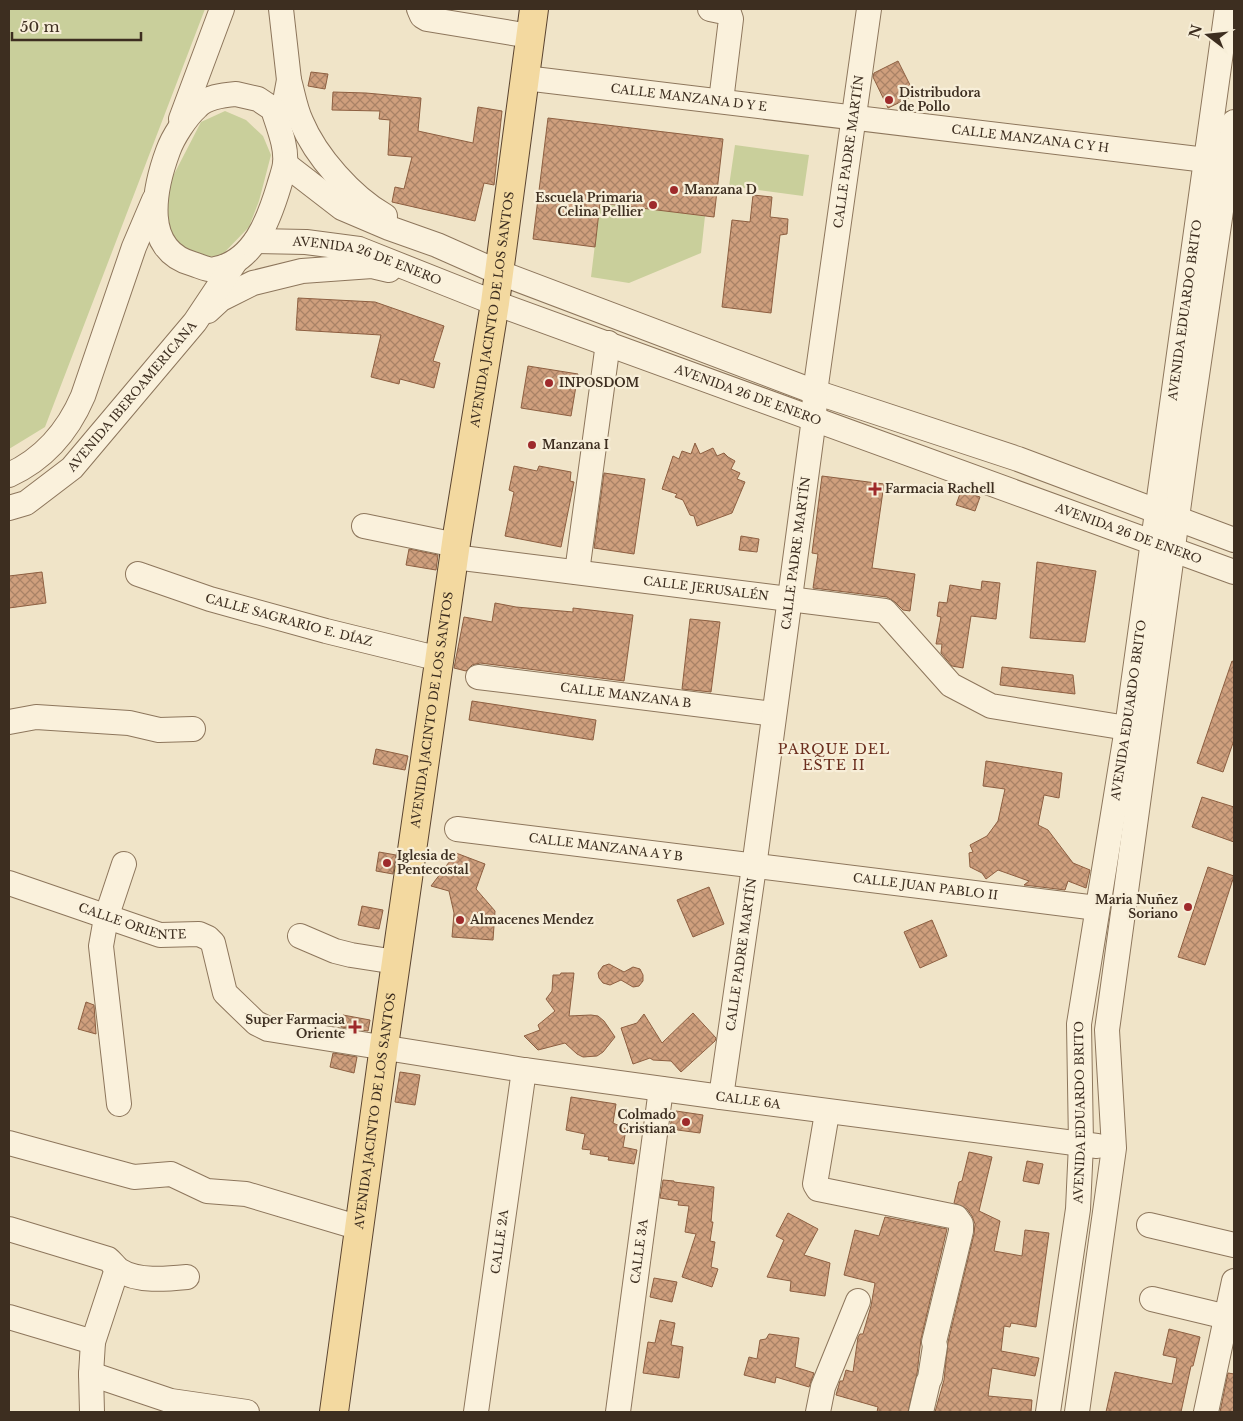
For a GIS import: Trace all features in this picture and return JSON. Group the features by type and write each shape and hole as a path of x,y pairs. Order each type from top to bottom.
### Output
{"main road":[{"name":"AVENIDA JACINTO DE LOS SANTOS","path":"334,1412 455,551 495,303 534,9"}],"street":[{"path":"9,475 23,469 43,454 63,433 75,414 83,396 134,247 156,196 163,166 172,140 222,9"},
{"path":"281,9 289,80 300,120 312,145 351,192 373,209 437,245"},
{"path":"419,9 422,16 427,19 530,36"},
{"path":"710,9 729,13 731,19 721,101"},
{"name":"CALLE PADRE MARTÍN","path":"720,1097 754,867 814,418 815,392 869,9"},
{"name":"AVENIDA EDUARDO BRITO","path":"1077,1412 1114,1148 1107,1030 1206,160 1227,9"},
{"name":"CALLE MANZANA D Y E","path":"525,78 854,118"},
{"path":"280,132 289,80"},
{"path":"156,196 158,228 165,246 180,261 214,270 235,262 246,254 256,241 273,205 285,164 284,148 272,109 258,99 236,94 219,96 198,106 172,140"},
{"name":"CALLE MANZANA C Y H","path":"854,118 1206,160"},
{"name":"AVENIDA EDUARDO BRITO","path":"1167,515 1189,430 1234,122"},
{"name":"AVENIDA 26 DE ENERO","path":"285,164 342,208 389,228 437,245 498,272 815,392 1018,459 1234,540"},
{"name":"AVENIDA 26 DE ENERO","path":"256,241 306,242 359,249 495,303 1234,572"},
{"name":"AVENIDA IBEROAMERICANA","path":"9,508 26,503 72,468 195,322 235,262"},
{"path":"195,322 221,300 253,283 302,271 372,266 442,282"},
{"path":"576,572 608,343"},
{"name":"CALLE JERUSALÉN","path":"364,526 455,551 576,572 885,611 951,685 991,706 1127,728"},
{"name":"AVENIDA EDUARDO BRITO","path":"1048,1412 1078,1209 1082,1144 1079,1024 1127,728 1163,546"},
{"name":"CALLE SAGRARIO E. DÍAZ","path":"138,574 210,599 326,631 440,659"},
{"name":"CALLE MANZANA B","path":"478,677 774,714"},
{"path":"9,722 36,716 129,723 159,730 194,729"},
{"name":"CALLE MANZANA A Y B","path":"457,829 754,867"},
{"path":"118,1104 101,946 106,918 124,864"},
{"name":"CALLE JUAN PABLO II","path":"754,867 1097,908"},
{"name":"CALLE ORIENTE","path":"9,883 160,936 199,934 208,938 213,943 225,993 256,1023 268,1029 384,1046"},
{"path":"300,936 334,951 396,962"},
{"name":"CALLE 6A","path":"384,1046 524,1070 828,1112 1114,1148"},
{"name":"CALLE 2A","path":"476,1412 524,1070"},
{"name":"CALLE 3A","path":"618,1412 661,1089"},
{"path":"828,1112 815,1184 818,1189 956,1217 961,1224 962,1231 934,1342 930,1378 922,1412"},
{"path":"9,1143 134,1177 172,1174 206,1191 246,1194 360,1228"},
{"path":"1149,1225 1234,1244"},
{"path":"9,1228 108,1259 118,1269 127,1274 143,1278 166,1279 187,1277"},
{"path":"92,1412 91,1374 93,1342 118,1269"},
{"path":"1206,1412 1234,1281"},
{"path":"1152,1299 1227,1317"},
{"path":"818,1412 823,1387 858,1301"},
{"path":"9,1318 93,1342"},
{"path":"91,1374 170,1401 247,1412"}],"green space":[{"path":"9,9 205,9 45,427 9,449"},
{"path":"225,111 246,120 263,136 271,155 259,201 249,227 221,256 191,255 165,230 170,182 201,122"},
{"path":"735,145 809,155 803,196 729,186"},
{"path":"600,203 705,216 701,253 629,283 591,277"}],"building":[{"path":"898,61 915,95 888,108 873,77 874,73"},
{"path":"311,72 328,74 325,89 308,86"},
{"path":"333,92 421,98 418,131 473,143 478,107 502,111 494,185 484,183 475,221 392,202 395,187 404,189 412,157 388,155 390,120 379,119 380,111 332,110"},
{"path":"548,118 723,139 714,217 600,203 595,247 533,239"},
{"path":"753,195 772,197 770,217 788,219 787,234 780,235 771,313 722,307 732,220 750,222"},
{"path":"298,298 375,302 444,326 433,361 440,363 434,388 400,379 399,384 371,377 381,335 296,330"},
{"path":"528,366 578,374 571,416 521,408"},
{"path":"695,443 700,454 713,448 717,456 724,453 735,461 731,469 740,473 737,479 745,482 732,513 697,526 694,516 690,515 683,500 675,497 677,494 662,489 673,456 679,459 682,451 691,454"},
{"path":"514,466 537,471 539,466 571,472 570,481 574,482 561,547 505,536 514,492 509,490"},
{"path":"604,473 645,479 634,554 594,548"},
{"path":"822,476 884,484 872,568 915,574 910,611 903,610 887,597 813,588 818,554 812,553"},
{"path":"961,491 980,497 975,511 956,505"},
{"path":"741,536 759,539 757,552 739,550"},
{"path":"409,549 438,555 436,570 406,565"},
{"path":"1037,562 1096,571 1085,642 1030,638"},
{"path":"42,572 46,603 9,608 9,576"},
{"path":"982,581 1000,583 996,619 971,616 963,668 952,666 941,653 942,644 936,644 941,617 937,616 939,602 947,603 950,585 981,590"},
{"path":"495,603 516,607 573,612 573,608 633,615 624,681 480,663 472,665 466,671 454,668 464,617 492,622"},
{"path":"690,619 720,622 711,692 682,689"},
{"path":"1232,661 1234,662 1234,740 1223,772 1197,763"},
{"path":"1002,667 1073,675 1075,694 1000,685"},
{"path":"472,701 596,720 593,740 469,720"},
{"path":"376,749 408,756 405,770 373,764"},
{"path":"986,761 1062,773 1059,798 1044,795 1038,825 1048,830 1073,863 1090,870 1086,888 1068,881 1065,890 1024,885 1029,881 998,870 986,879 982,873 970,867 969,853 973,852 970,845 987,836 998,821 1005,789 983,786"},
{"path":"1202,797 1234,807 1234,842 1192,827"},
{"name":"Iglesia de Pentecostal","path":"379,852 396,855 393,874 376,871"},
{"path":"456,853 485,864 476,889 495,911 493,940 452,937 454,913 449,891 431,886"},
{"path":"1208,867 1234,876 1205,965 1178,957"},
{"path":"709,887 724,924 693,937 677,900"},
{"path":"362,906 383,910 379,929 358,925"},
{"path":"932,920 947,956 920,968 904,932"},
{"path":"609,964 624,972 633,967 640,969 643,981 639,986 633,987 621,980 610,985 603,983 598,973 603,966"},
{"path":"561,973 574,973 569,1016 598,1016 604,1021 615,1037 603,1052 597,1056 583,1057 565,1043 538,1050 524,1036 540,1030 538,1025 555,1011 546,999 552,991 553,975 560,975"},
{"path":"86,1002 94,1005 96,1034 78,1029"},
{"path":"693,1013 716,1038 681,1072 671,1061 653,1060 650,1058 633,1064 621,1028 637,1023 644,1014 662,1043"},
{"path":"343,1015 370,1020 368,1031 341,1027"},
{"path":"333,1053 357,1057 354,1073 330,1067"},
{"path":"400,1072 420,1075 415,1105 395,1102"},
{"path":"571,1097 616,1104 613,1123 626,1129 623,1147 637,1150 634,1164 608,1160 609,1157 590,1154 591,1150 582,1149 585,1134 566,1130"},
{"name":"Colmado Cristiana","path":"676,1111 703,1115 700,1133 670,1129 672,1115"},
{"path":"969,1152 992,1157 979,1211 1000,1221 994,1251 1022,1256 1025,1230 1049,1233 1036,1327 1011,1323 1010,1327 1004,1326 1001,1351 1039,1358 1035,1376 992,1368 988,1396 1032,1400 1031,1412 935,1412 944,1380 948,1342 974,1234 975,1224 972,1216 967,1209 954,1203"},
{"path":"1027,1161 1043,1164 1039,1184 1023,1181"},
{"path":"663,1180 714,1187 711,1222 713,1222 710,1241 715,1242 711,1267 718,1269 712,1287 682,1277 696,1234 685,1232 689,1206 678,1205 679,1201 660,1198"},
{"path":"788,1213 818,1229 804,1255 830,1263 825,1296 790,1291 791,1281 767,1277 784,1240 776,1236"},
{"path":"885,1217 947,1229 921,1339 917,1374 908,1412 877,1412 878,1407 836,1395 846,1370 853,1372 858,1337 860,1334 863,1334 875,1283 844,1275 855,1230 879,1236"},
{"path":"654,1278 677,1282 672,1302 650,1297"},
{"path":"660,1320 675,1323 671,1345 683,1347 679,1378 643,1373 648,1342 655,1343"},
{"path":"1169,1329 1200,1337 1193,1366 1191,1366 1181,1412 1106,1412 1115,1372 1172,1384 1177,1358 1163,1355"},
{"path":"769,1334 799,1338 795,1367 814,1373 809,1387 776,1377 775,1383 744,1375 749,1357 757,1359 760,1340 766,1339"},
{"path":"1228,1373 1234,1374 1234,1412 1220,1412"}],"place":[{"name":"Distribudora de Pollo","path":"889,100"},
{"name":"Manzana D","path":"674,190"},
{"name":"Escuela Primaria Celina Pellier","path":"653,205"},
{"name":"INPOSDOM","path":"549,383"},
{"name":"Manzana I","path":"532,445"},
{"name":"Farmacia Rachell","path":"875,489"},
{"name":"Iglesia de Pentecostal","path":"387,863"},
{"name":"Maria Nuñez Soriano","path":"1188,907"},
{"name":"Almacenes Mendez","path":"460,920"},
{"name":"Super Farmacia Oriente","path":"355,1027"},
{"name":"Colmado Cristiana","path":"686,1122"}],"district":[{"name":"PARQUE DEL ESTE II","path":"834,758"}]}
